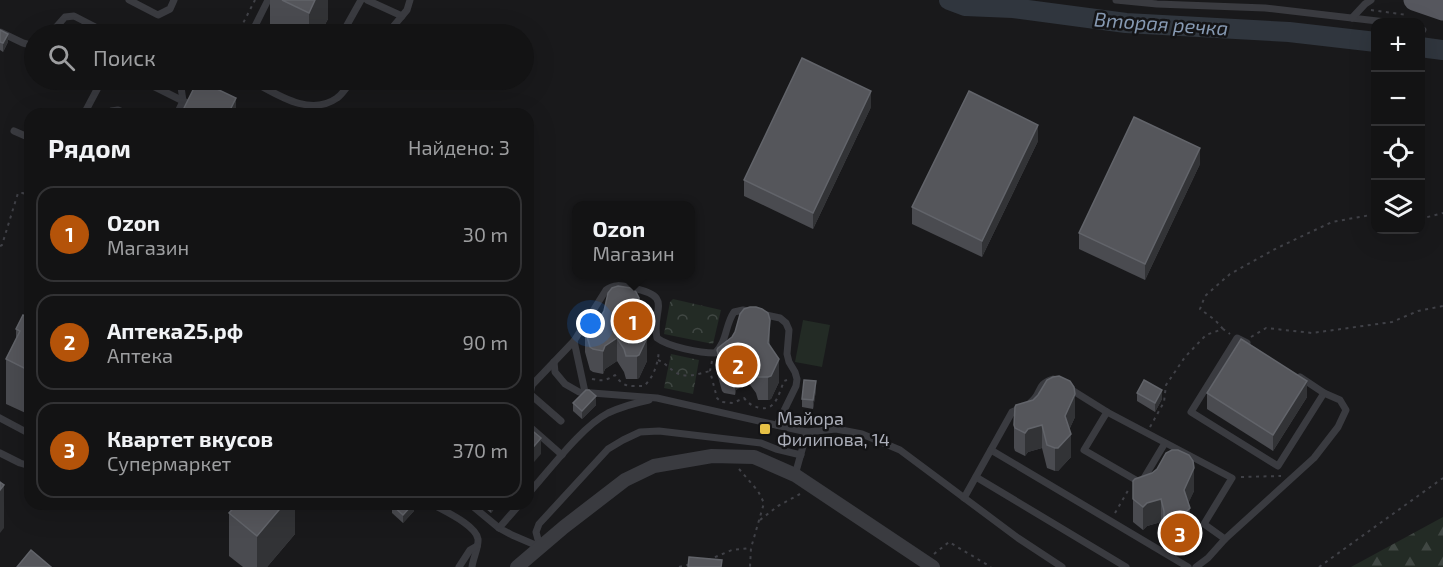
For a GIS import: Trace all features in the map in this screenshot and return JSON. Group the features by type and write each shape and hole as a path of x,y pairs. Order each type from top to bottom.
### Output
{"main road":[{"path":"1414,0 1443,10"}],"street":[{"path":"517,567 535,556 625,480 654,466 703,457 728,456 754,457 795,475 929,564"}],"lane":[{"path":"129,0 158,15 170,9 174,0"},
{"path":"256,24 268,0"},
{"path":"348,24 361,0"},
{"path":"367,0 402,16"},
{"path":"395,24 407,10 410,0"},
{"path":"1116,0 1265,8 1371,20"},
{"path":"1352,18 1371,0"},
{"path":"59,24 65,17 74,16 90,24"},
{"path":"0,32 24,43"},
{"path":"87,108 97,90"},
{"path":"161,90 197,108"},
{"path":"180,108 183,101 181,90"},
{"path":"270,90 308,106 324,104 338,97 344,90"},
{"path":"14,131 24,135"},
{"path":"534,383 574,341 606,290 617,285 649,292 656,297 659,304 655,330 657,338 663,343 707,353 715,353 722,347 729,319 734,312 743,310 780,318 786,323 789,330 787,354 797,380 777,425"},
{"path":"1254,348 1241,340 1191,412 1278,466 1324,393"},
{"path":"574,341 585,392"},
{"path":"554,363 555,372 564,384 579,392 657,398 807,432 836,429 862,434 900,450 1018,538 1062,567"},
{"path":"1196,567 1314,458 1338,427 1346,410 1340,400 1294,374"},
{"path":"964,498 1012,412 1034,400 1040,387 1046,381 1053,379 1107,412 1232,478 1204,524 1225,539"},
{"path":"534,397 561,421"},
{"path":"534,487 589,427 607,413 657,398"},
{"path":"1107,412 1084,450 1135,480 1141,483 1165,443"},
{"path":"0,418 24,431"},
{"path":"534,430 562,455"},
{"path":"535,556 538,524 608,449 640,432 659,431 727,438 761,443 801,455"},
{"path":"795,475 807,432"},
{"path":"991,450 1188,567"},
{"path":"0,453 24,464"},
{"path":"976,477 1125,567"},
{"path":"442,510 475,531 478,540 472,567"},
{"path":"477,510 499,528 512,535 535,556"},
{"path":"499,528 515,510"},
{"path":"459,567 470,550 477,546"}],"path":[{"path":"243,24 255,0"},
{"path":"0,246 18,193 24,194"},
{"path":"1425,218 1443,213"},
{"path":"1371,215 1332,222 1277,248 1230,274 1205,296 1200,309 1215,320 1222,329 1241,340 1266,328 1312,333 1392,322 1418,311 1443,306"},
{"path":"1147,434 1164,402 1166,385 1185,357 1206,335 1222,329"},
{"path":"581,374 587,378 602,381 607,381 615,375 625,386 644,386 652,377 658,360 657,338"},
{"path":"715,353 710,371 717,398 721,402 733,403 744,398 752,406 766,409 771,407 778,397 784,381 788,380 793,383 794,391"},
{"path":"658,360 681,376 710,371"},
{"path":"728,456 758,492 764,503 751,548 750,567"},
{"path":"1232,478 1295,475"},
{"path":"1319,567 1443,478"},
{"path":"1110,520 1135,480"},
{"path":"760,520 778,506 814,488"},
{"path":"929,564 949,542 991,567"},
{"path":"705,561 732,550 751,548"},
{"path":"679,567 696,563"}],"green space":[{"path":"673,299 721,310 713,344 664,334 670,302"},
{"path":"803,320 830,325 822,367 795,362"},
{"path":"671,354 699,360 693,394 664,388"},
{"path":"1443,517 1443,567 1351,567"}],"building":[{"path":"282,0 315,0 309,13"},
{"path":"0,30 8,34 3,43 0,42"},
{"path":"802,58 871,91 813,213 744,180"},
{"path":"193,90 219,90 236,98 231,108 184,108"},
{"path":"969,91 1038,125 982,241 912,207"},
{"path":"1134,117 1200,148 1145,264 1079,233"},
{"path":"618,286 631,288 639,298 636,322 647,338 637,356 626,356 617,338 605,346 603,351 593,349 590,347 585,329 601,316 608,293 612,288"},
{"path":"750,307 762,309 768,313 770,320 768,343 779,359 771,376 768,377 758,377 748,359 736,367 735,372 724,370 717,350 732,337 740,314 744,309"},
{"path":"23,315 24,368 6,359 20,331 16,329"},
{"path":"1241,339 1307,381 1273,435 1207,393"},
{"path":"1059,376 1070,381 1075,394 1065,416 1071,434 1058,448 1055,448 1047,445 1042,425 1028,429 1025,433 1015,428 1015,407 1033,400 1047,380"},
{"path":"804,380 816,381 813,400 802,399"},
{"path":"1144,380 1162,390 1155,403 1137,393"},
{"path":"586,390 596,396 582,411 573,403"},
{"path":"534,432 541,438 534,446"},
{"path":"1172,450 1189,455 1194,468 1184,490 1190,508 1174,522 1164,519 1161,499 1147,503 1143,507 1133,499 1133,481 1152,473 1157,469 1166,453"},
{"path":"232,510 279,510 257,536 229,513"},
{"path":"398,510 408,510 403,515"},
{"path":"31,550 51,567 17,567"},
{"path":"689,557 722,560 721,567 688,567"}],"waterway":[{"name":"Вторая речка","path":"949,0 965,6 1013,8 1126,23 1289,32 1371,41"},
{"name":"Вторая речка","path":"1425,48 1443,50"}],"place":[{"name":"Ozon","path":"633,321"},
{"name":"Аптека25.рф","path":"738,365"},
{"name":"Майора Филипова, 14","path":"765,429"},
{"name":"Квартет вкусов","path":"1180,533"}]}
